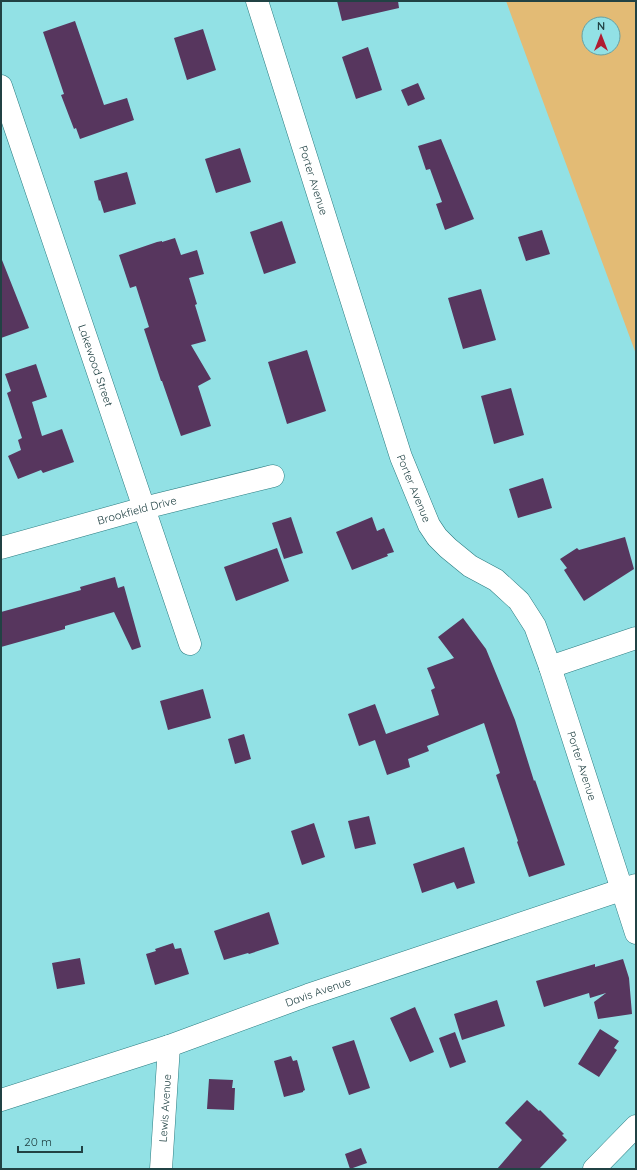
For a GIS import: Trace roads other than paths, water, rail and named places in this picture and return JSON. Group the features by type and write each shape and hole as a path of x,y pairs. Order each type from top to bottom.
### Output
{"street":[{"name":"Porter Avenue","path":"257,1 402,457 429,525 437,537 448,548 470,566 496,580 519,601 535,626 629,887 636,933"},
{"name":"Lakewood Street","path":"1,86 190,644"},
{"name":"Brookfield Drive","path":"1,548 144,508 273,476"},
{"path":"550,667 636,638"},
{"name":"Davis Avenue","path":"1,1100 169,1046 315,993 629,887"},
{"name":"Lewis Avenue","path":"161,1169 169,1046"},
{"path":"594,1169 636,1126"}]}
